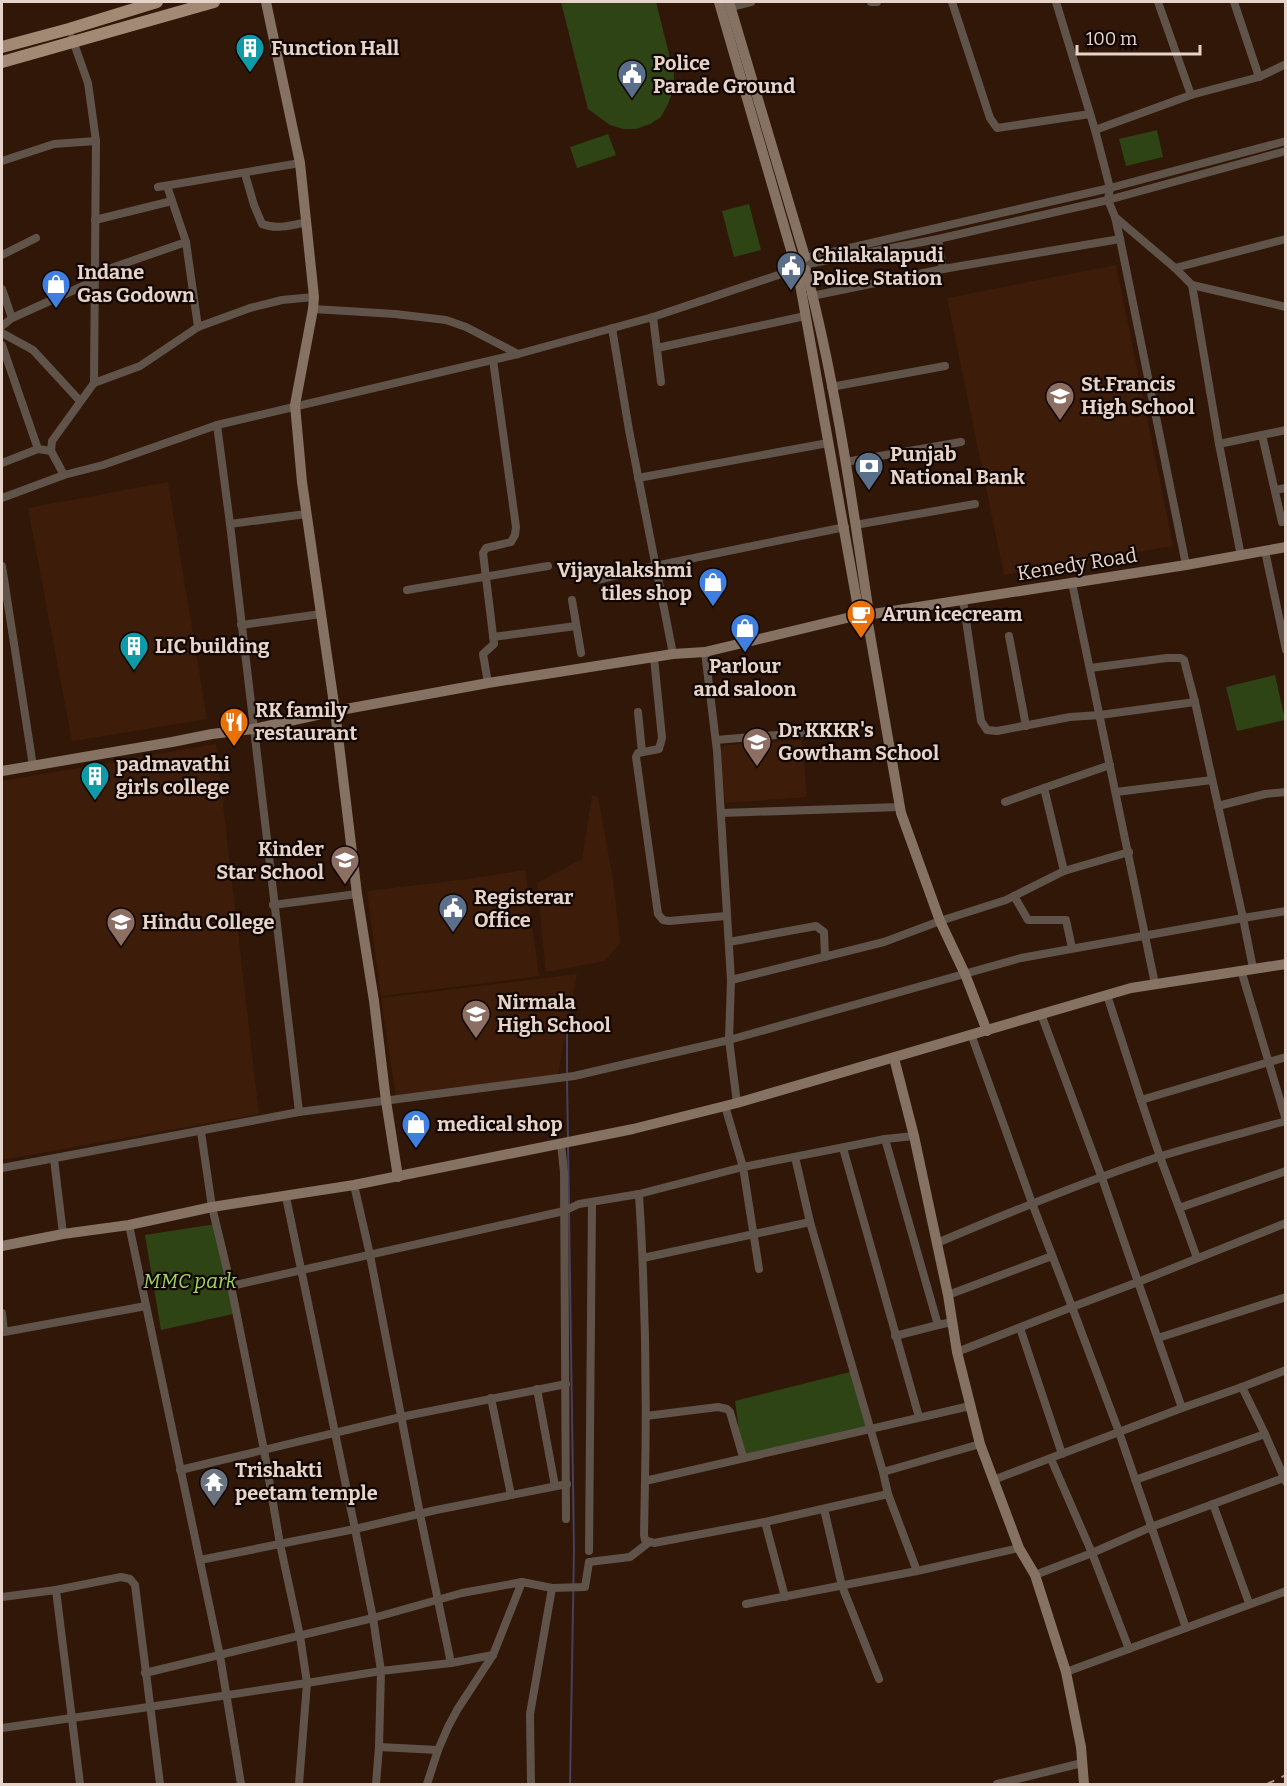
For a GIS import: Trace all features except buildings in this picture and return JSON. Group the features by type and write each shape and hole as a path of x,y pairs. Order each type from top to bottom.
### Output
{"main road":[{"path":"2,47 157,2"},
{"path":"2,62 214,2"},
{"path":"266,2 300,163 314,303 295,405 306,514 398,1177"},
{"path":"719,2 793,257 790,263 803,265"},
{"path":"730,4 813,296 845,462 850,526"},
{"path":"803,265 805,316 828,443 850,526 900,807 940,921 965,974 987,1031"},
{"name":"Kenedy Road","path":"2,771 212,734 254,729 335,711 488,683 673,654 705,652 865,613 1186,566 1286,547"},
{"path":"2,1246 62,1225 129,1224 212,1207 286,1197 398,1177 633,1129 737,1103 1131,988 1286,963"},
{"path":"894,1058 914,1136 970,1406 980,1444 1019,1548 1035,1575 1066,1672 1081,1747 1084,1785"}],"street":[{"path":"730,4 751,2"},
{"path":"871,2 877,2"},
{"path":"952,2 990,118 997,128 1090,114"},
{"path":"1056,2 1110,188 1108,200 1115,217 1120,240 1186,566"},
{"path":"1158,2 1191,95"},
{"path":"1234,2 1259,77"},
{"path":"69,29 88,83 96,141 94,383"},
{"path":"1095,130 1191,95 1259,77 1286,64"},
{"path":"2,161 54,144 96,141"},
{"path":"2,498 64,475 112,462 217,425 518,354 653,317 803,265 1286,141"},
{"path":"803,265 938,239 1108,200 1286,151"},
{"path":"198,327 186,243 172,201 163,186 300,163"},
{"path":"245,174 262,224 269,227 307,222"},
{"path":"95,220 172,201"},
{"path":"1115,217 1175,267 1192,285 1286,307"},
{"path":"2,255 36,238"},
{"path":"938,239 942,269"},
{"path":"1175,267 1286,239"},
{"path":"813,296 942,269 1120,240"},
{"path":"2,326 12,318 94,278 186,243"},
{"path":"1192,285 1241,556"},
{"path":"2,289 12,318"},
{"path":"64,475 51,451 51,446 55,436 94,383 140,366 198,327 261,305 282,300 446,320 466,327 518,354"},
{"path":"657,348 805,316"},
{"path":"653,317 661,382"},
{"path":"612,328 654,566 673,654"},
{"path":"2,333 33,350 80,401"},
{"path":"2,345 38,449"},
{"path":"488,683 483,654 494,644 482,557 486,548 511,542 516,526 493,360"},
{"path":"831,387 945,366"},
{"path":"217,425 299,1112"},
{"path":"1219,444 1286,430"},
{"path":"1262,435 1282,522"},
{"path":"845,462 961,442"},
{"path":"638,478 828,443"},
{"path":"2,463 38,449 51,451"},
{"path":"1275,490 1286,488"},
{"path":"597,580 850,526 975,504"},
{"path":"230,524 306,514"},
{"path":"1265,551 1282,617 1286,650"},
{"path":"2,566 33,766"},
{"path":"406,590 548,566"},
{"path":"1072,583 1155,984"},
{"path":"572,600 581,653"},
{"path":"963,600 981,721 987,730 1026,726 1070,717 1195,702"},
{"path":"241,625 321,614"},
{"path":"493,637 576,626"},
{"path":"1009,636 1026,726"},
{"path":"705,652 716,740 731,980 729,1040 737,1103"},
{"path":"654,658 662,738 659,749 636,754 636,762 658,914 663,920 669,921 726,916"},
{"path":"1090,668 1167,658 1184,660 1253,968"},
{"path":"638,712 642,752"},
{"path":"716,740 801,733"},
{"path":"1005,802 1110,765"},
{"path":"1116,792 1212,780"},
{"path":"1044,788 1064,871"},
{"path":"1218,806 1265,794 1286,792"},
{"path":"721,813 900,807"},
{"path":"731,980 884,942 1014,896 1064,871 1129,852"},
{"path":"273,905 357,894"},
{"path":"1014,896 1028,920 1066,920 1072,948"},
{"path":"2,1168 299,1112 574,1076 729,1040 1021,958 1286,911"},
{"path":"729,942 816,926 824,932 825,957"},
{"path":"937,1243 1032,1203 1160,1157 1286,1120 1241,970"},
{"path":"1107,995 1160,1157 1197,1258"},
{"path":"1041,1014 1102,1178 1182,1408"},
{"path":"971,1034 1119,1432 1186,1628"},
{"path":"1141,1100 1286,1057"},
{"path":"725,1106 743,1167 759,1269"},
{"path":"201,1132 212,1207 231,1286 264,1450 280,1544 300,1636 307,1683 299,1785"},
{"path":"231,1286 565,1211 579,1204 639,1194 743,1167 885,1139 914,1136"},
{"path":"885,1139 938,1325"},
{"path":"562,1143 565,1211 566,1518"},
{"path":"843,1148 919,1417"},
{"path":"795,1157 810,1222 888,1494 916,1571"},
{"path":"54,1159 62,1225"},
{"path":"1179,1208 1286,1171"},
{"path":"354,1185 451,1663"},
{"path":"639,1194 643,1258 646,1416 645,1540 654,1543 765,1522 888,1494"},
{"path":"286,1197 373,1618 381,1671 376,1785"},
{"path":"589,1551 592,1202"},
{"path":"643,1258 810,1222"},
{"path":"957,1352 1286,1223"},
{"path":"129,1224 220,1656 241,1785"},
{"path":"948,1295 1052,1256"},
{"path":"1158,1338 1286,1297"},
{"path":"2,1313 3,1333 147,1306"},
{"path":"895,1336 952,1322"},
{"path":"1020,1328 1062,1454"},
{"path":"993,1480 1286,1370"},
{"path":"180,1470 401,1417 566,1384"},
{"path":"1035,1575 1151,1527 1285,1479 1242,1387"},
{"path":"537,1389 555,1486"},
{"path":"491,1398 511,1495"},
{"path":"645,1481 970,1406"},
{"path":"646,1416 718,1407 727,1409 730,1412 743,1457"},
{"path":"1135,1480 1265,1434"},
{"path":"883,1472 980,1444"},
{"path":"1051,1459 1092,1553 1129,1649"},
{"path":"200,1560 567,1484"},
{"path":"1213,1504 1249,1603"},
{"path":"824,1509 843,1586 879,1679"},
{"path":"765,1522 785,1597"},
{"path":"145,1673 373,1618 462,1593 522,1582 552,1588 585,1587 589,1562 630,1557 648,1542"},
{"path":"746,1604 843,1586 1019,1548"},
{"path":"2,1597 56,1590 121,1577 130,1579 135,1585 145,1673 145,1708 160,1785"},
{"path":"427,1785 438,1750 457,1710 493,1655 522,1582"},
{"path":"531,1785 530,1714 552,1588"},
{"path":"56,1590 80,1785"},
{"path":"1066,1672 1286,1591"},
{"path":"2,1728 493,1655"},
{"path":"379,1747 438,1750"},
{"path":"997,1785 1082,1763"}],"shaded area":[{"name":"St.Francis High School","path":"1116,265 1173,546 1004,575 947,298"},
{"path":"168,482 207,719 72,741 28,508"},
{"path":"802,740 807,797 725,803 722,747"},
{"name":"Hindu College","path":"216,744 259,1114 2,1160 2,781"},
{"path":"592,795 598,797 613,879 620,943 605,961 546,972 537,883 582,859"},
{"name":"Registerar Office","path":"525,870 539,976 381,996 367,891"},
{"name":"Nirmala High School","path":"577,974 557,1079 396,1097 381,998"}],"green space":[{"path":"561,2 656,2 674,74 673,90 661,117 636,129 623,129 610,125 588,109"},
{"path":"1157,130 1163,157 1126,166 1119,139"},
{"path":"608,134 616,155 577,168 570,147"},
{"path":"749,204 761,250 734,257 722,211"},
{"path":"1275,675 1285,720 1237,731 1226,687"},
{"name":"MMC park","path":"216,1224 233,1314 161,1330 145,1235"},
{"path":"854,1371 871,1429 743,1457 735,1401"}],"waterway":[{"path":"567,1034 567,1073"},
{"path":"567,1079 568,1139"},
{"path":"568,1145 569,1205"},
{"path":"569,1211 574,1550 570,1784"}],"railway":[{"path":"1267,1784 1286,1775"}],"place":[{"name":"Function Hall","path":"250,74"},
{"name":"Police Parade Ground","path":"632,100"},
{"name":"Chilakalapudi Police Station","path":"791,292"},
{"name":"Indane Gas Godown","path":"56,310"},
{"name":"St.Francis High School","path":"1060,422"},
{"name":"Punjab National Bank","path":"869,492"},
{"name":"Vijayalakshmi tiles shop","path":"713,608"},
{"name":"Arun icecream","path":"861,640"},
{"name":"Parlour and saloon","path":"745,654"},
{"name":"LIC building","path":"134,672"},
{"name":"RK family restaurant","path":"234,748"},
{"name":"Dr KKKR's Gowtham School","path":"757,768"},
{"name":"padmavathi girls college","path":"95,802"},
{"name":"Kinder Star School","path":"345,886"},
{"name":"Registerar Office","path":"453,934"},
{"name":"Hindu College","path":"121,948"},
{"name":"Nirmala High School","path":"476,1040"},
{"name":"medical shop","path":"416,1150"},
{"name":"Trishakti peetam temple","path":"214,1508"}]}
